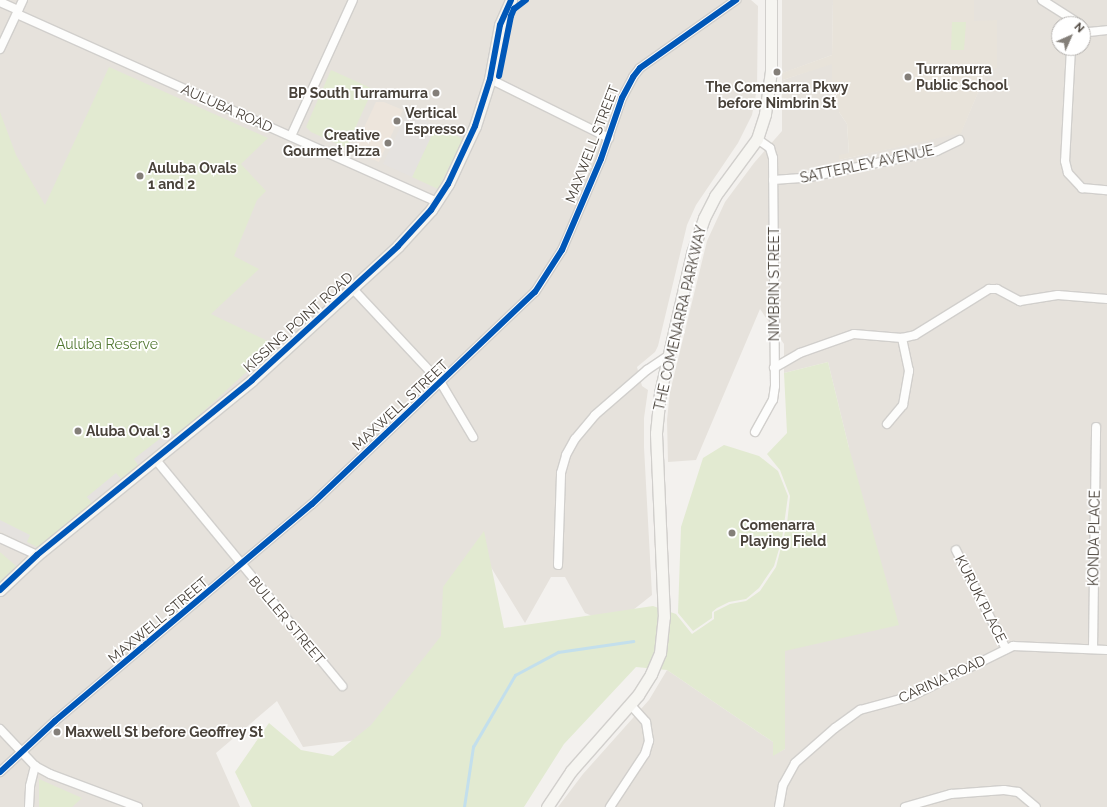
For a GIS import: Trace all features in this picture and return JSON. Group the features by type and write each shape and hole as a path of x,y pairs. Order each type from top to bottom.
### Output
{"main road":[{"name":"KISSING POINT ROAD","path":"0,590 38,555 252,380 398,246 437,202 471,138 490,79 500,25 511,0"},
{"name":"THE COMENARRA PARKWAY","path":"547,807 571,771 630,704 651,674 663,637 664,605 656,433 660,393 692,253 704,218 715,196 757,139 770,91 771,0"}],"street":[{"path":"0,49 23,0"},
{"path":"291,136 353,0"},
{"name":"MAXWELL STREET","path":"0,772 312,504 517,310 550,272 562,250 608,138 626,87 640,68 736,0"},
{"path":"1042,0 1067,16"},
{"name":"AULUBA ROAD","path":"0,2 17,12 437,202"},
{"path":"1091,31 1107,30"},
{"path":"1071,56 1064,161 1068,174 1082,188 1107,190"},
{"path":"490,79 608,138"},
{"name":"NIMBRIN STREET","path":"755,432 773,400 774,368 772,152 767,145 757,139"},
{"name":"SATTERLEY AVENUE","path":"773,180 805,178 877,164 937,151 960,140"},
{"path":"353,288 441,383 473,437"},
{"path":"774,368 800,353 854,334 902,338 915,335 990,289 997,289 1020,301 1058,294 1107,299"},
{"path":"887,424 903,405 909,371 902,338"},
{"path":"558,566 561,473 566,455 575,440 596,415 647,370 668,356"},
{"name":"KONDA PLACE","path":"1093,649 1096,427"},
{"name":"BULLER STREET","path":"156,460 342,686"},
{"path":"0,538 38,555"},
{"name":"KURUK PLACE","path":"956,550 1006,649"},
{"name":"CARINA ROAD","path":"779,807 783,785 795,763 835,728 860,710 912,696 1006,649 1022,646 1107,650"},
{"path":"610,807 648,746 647,724 630,704"},
{"path":"0,729 35,766 50,774 138,807"},
{"path":"29,807 30,786 35,766"},
{"path":"905,807 951,794 1004,790 1018,792 1036,807"}],"shaded area":[{"path":"0,0 751,0 758,6 757,89 752,115 738,143 696,205 687,225 658,346 655,352 637,367 642,386 648,390 644,418 644,447 652,595 614,625 585,613 565,577 551,577 525,623 489,564 473,725 303,747 277,701 216,753 240,807 0,807"},
{"path":"782,0 833,0 832,55 783,73 783,80 832,63 832,103 839,101 839,112 847,124 849,154 839,160 961,132 988,69 997,67 997,21 974,21 974,0 1107,0 1107,807 558,807 583,774 649,700 667,670 773,742 773,755 785,749 785,651 849,448 828,362 784,373 784,344 760,309 696,460 668,462 667,420 670,392 707,241 725,202 754,163 782,131"},
{"name":"Turramurra Public School","path":"833,0 974,0 974,21 997,20 997,68 988,69 961,133 839,160 839,155 849,153 847,124 839,112 839,102 832,103 832,64 783,80 782,73 832,55"},
{"path":"376,102 384,102 403,110 379,162 353,151"},
{"path":"408,111 436,126 412,177 383,164"},
{"path":"170,431 175,437 139,466 134,459"},
{"path":"116,473 122,480 92,503 87,497"},
{"path":"0,520 30,535 26,544 0,531"}],"green space":[{"path":"952,22 966,22 964,50 951,50"},
{"name":"Auluba Reserve","path":"109,67 268,138 241,164 266,191 257,200 234,256 259,269 211,314 276,345 175,437 170,431 134,459 139,466 122,480 116,474 87,497 92,503 39,548 0,528 0,112 16,155 45,205"},
{"path":"331,70 373,89 346,148 311,132 306,127"},
{"path":"436,126 463,139 438,189 412,177"},
{"path":"828,362 849,448 899,625 785,651 785,749 773,756 773,742 667,670 636,667 564,744 524,807 252,807 235,772 269,723 301,750 333,756 371,725 441,636 443,587 484,531 504,628 653,606 676,614 692,634 714,619 714,612 730,604 746,601 760,591 776,567 787,524 790,496 780,470 767,454 787,433 784,373"},
{"name":"Comenarra Playing Field","path":"724,445 759,456 778,471 788,496 782,539 774,566 759,588 746,599 729,602 717,608 712,612 712,618 693,631 678,613 681,527 703,458"},
{"path":"0,552 16,566 0,582"},
{"path":"39,779 82,798 72,807 39,807"}],"waterway":[{"path":"464,807 473,747 515,675 558,652 633,641"}],"cycle path":[{"path":"0,590 37,555 252,380 398,246 431,210 448,184 475,126 490,79 500,25 511,0"},
{"path":"499,76 511,16 514,9 526,0"},
{"path":"0,772 55,721 312,504 535,292 562,250 601,159 622,98 633,77 640,68 736,0"}],"place":[{"name":"The Comenarra Pkwy before Nimbrin St","path":"777,72"},
{"name":"Turramurra Public School","path":"908,77"},
{"name":"BP South Turramurra","path":"436,93"},
{"name":"Vertical Espresso","path":"397,121"},
{"name":"Creative Gourmet Pizza","path":"388,143"},
{"name":"Auluba Ovals 1 and 2","path":"140,176"},
{"name":"Aluba Oval 3","path":"78,431"},
{"name":"Comenarra Playing Field","path":"732,533"},
{"name":"Maxwell St before Geoffrey St","path":"57,732"}]}
